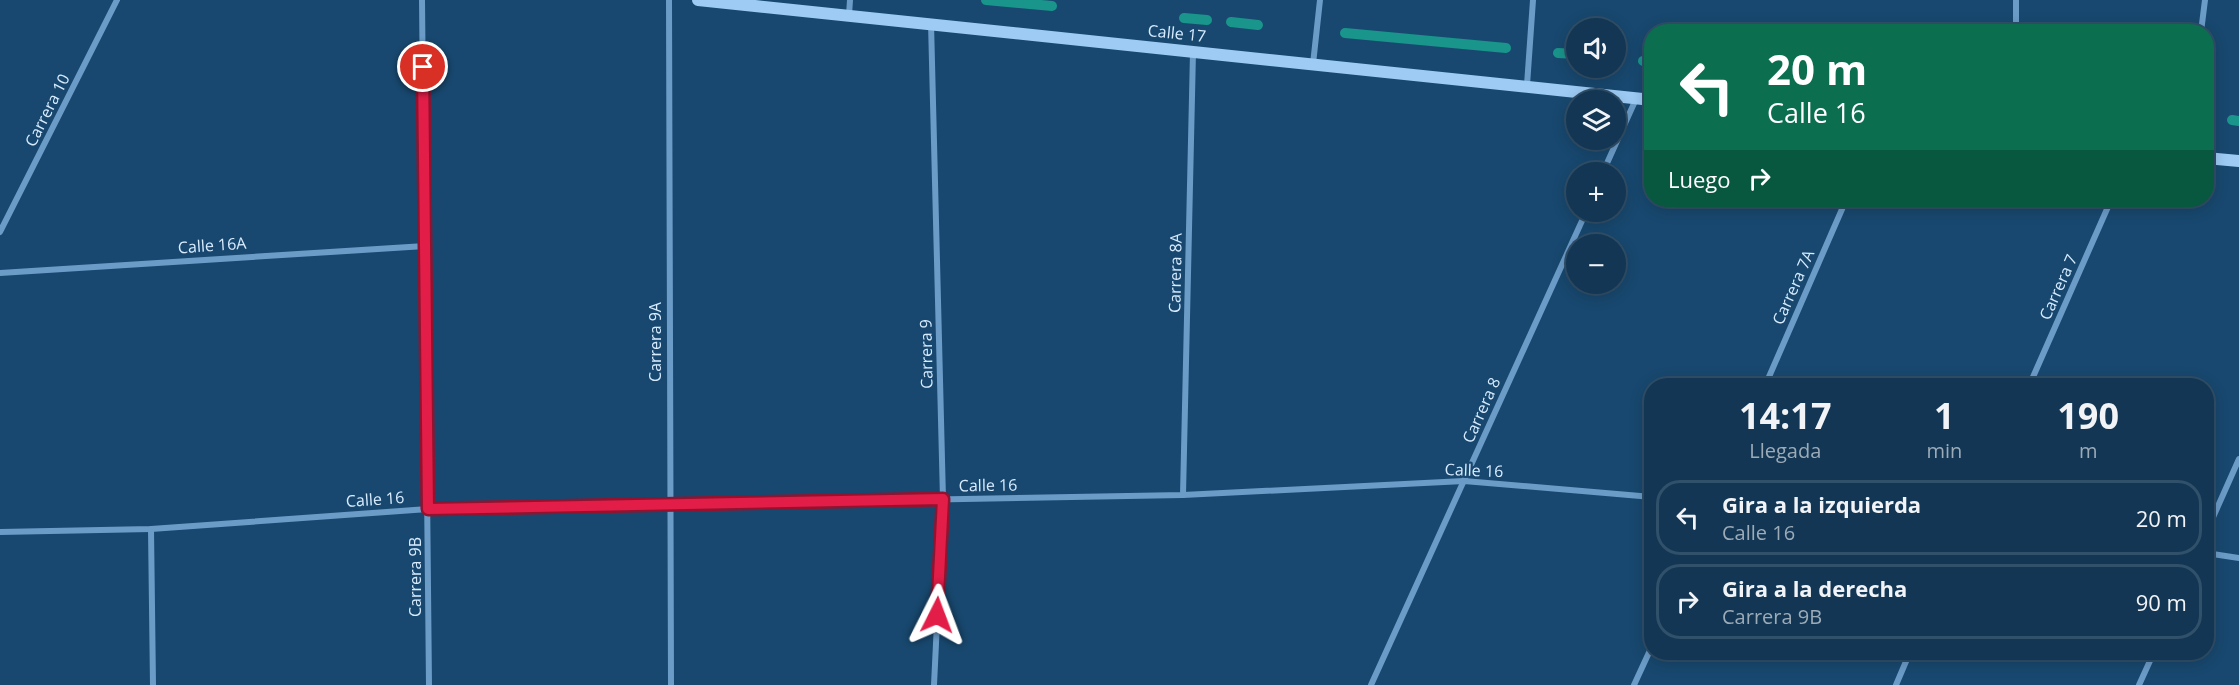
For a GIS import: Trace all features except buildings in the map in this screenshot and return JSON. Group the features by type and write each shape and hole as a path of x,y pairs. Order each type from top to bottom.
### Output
{"main road":[{"name":"Calle 17","path":"698,0 1644,99"},
{"path":"2214,159 2239,161"}],"street":[{"name":"Carrera 10","path":"0,232 117,0"},
{"name":"Carrera 9B","path":"422,0 429,685"},
{"name":"Carrera 9A","path":"669,0 671,685"},
{"path":"849,16 850,0"},
{"path":"1527,85 1533,0"},
{"path":"2016,0 2016,24"},
{"path":"2202,24 2205,0"},
{"path":"1313,64 1317,46 1320,4"},
{"name":"Carrera 9","path":"931,23 943,499 934,685"},
{"name":"Carrera 8A","path":"1183,495 1193,51"},
{"path":"1608,162 1637,98"},
{"name":"Carrera 7A","path":"1768,378 1843,207"},
{"name":"Carrera 7","path":"2033,378 2108,207"},
{"name":"Carrera 8","path":"1371,685 1581,222"},
{"name":"Calle 16A","path":"0,273 425,246"},
{"path":"2214,515 2239,459"},
{"name":"Calle 16","path":"0,532 151,529 428,509 1183,495 1464,481 1644,496"},
{"path":"151,529 153,685"},
{"path":"2214,554 2239,558"},
{"path":"1634,685 1646,660"},
{"path":"1896,685 1907,660"},
{"path":"2139,685 2150,660"}],"waterway":[{"path":"986,0 1052,6"},
{"path":"1184,18 1207,20"},
{"path":"1231,22 1258,25"},
{"path":"1345,33 1506,48"},
{"path":"1558,53 1566,53"},
{"path":"2232,120 2239,121"}],"route":[{"path":"423,67 428,509 943,499 937,615"}]}
